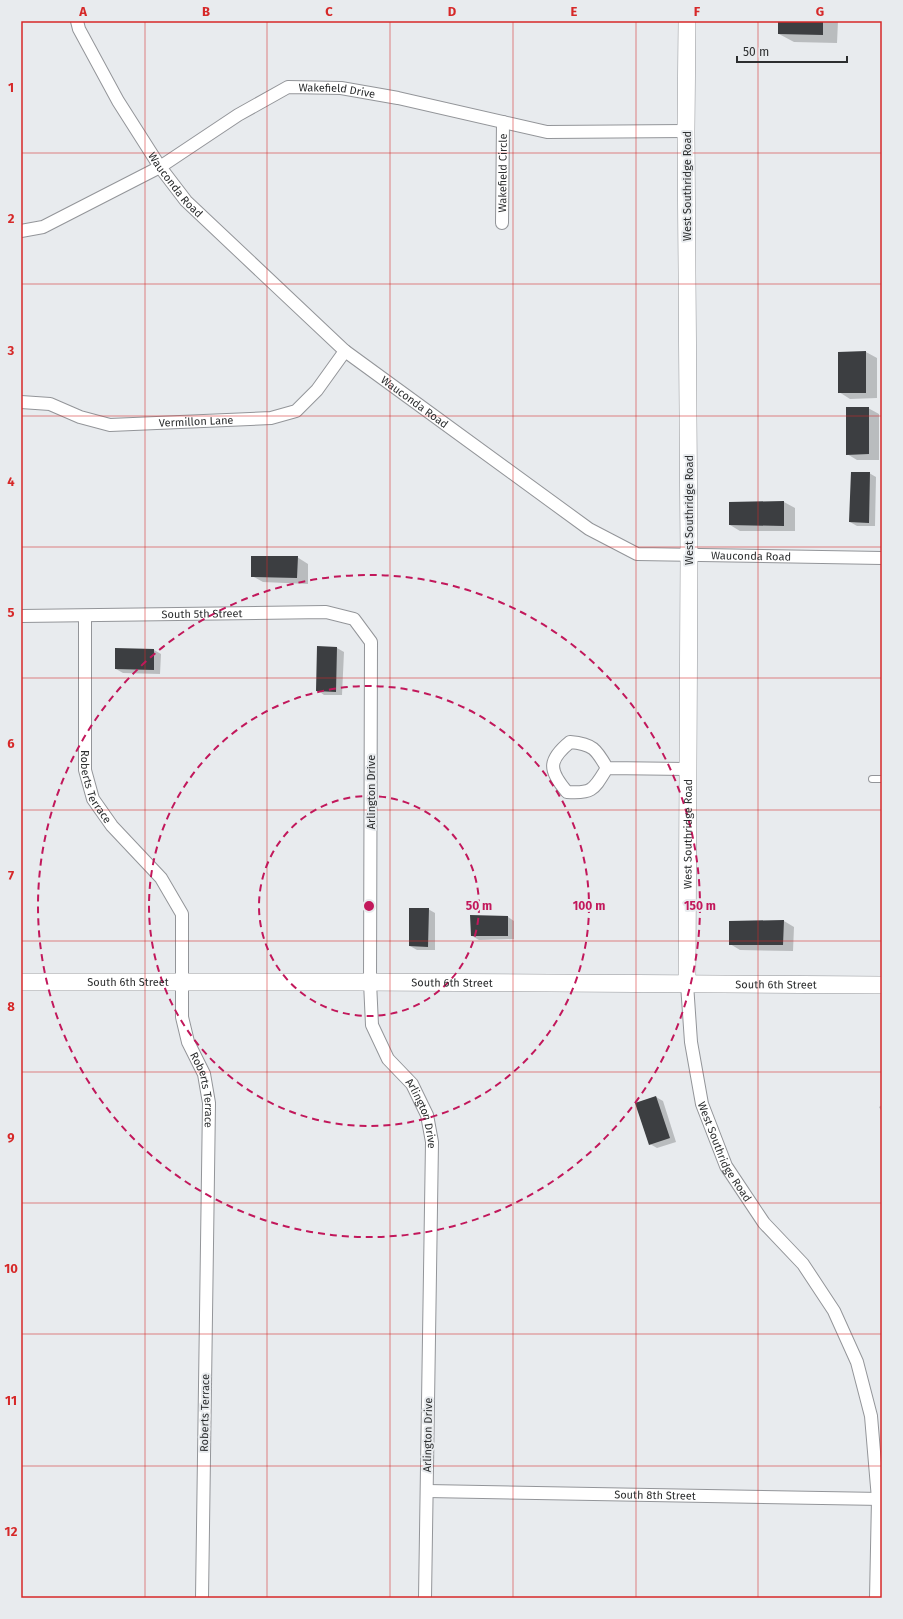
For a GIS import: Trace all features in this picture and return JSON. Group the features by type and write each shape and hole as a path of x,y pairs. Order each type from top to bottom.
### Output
{"street":[{"name":"Wauconda Road","path":"78,21 80,29 118,100 160,167 186,201 345,352 589,529 638,554 882,558"},
{"name":"West Southridge Road","path":"687,21 686,131 689,555 687,984 691,1042 702,1104 726,1166 764,1223 803,1264 834,1311 857,1362 871,1416 880,1499 876,1598"},
{"name":"Wakefield Drive","path":"21,231 43,227 160,167 238,115 288,87 341,88 398,98 547,132 686,131"},
{"name":"Wakefield Circle","path":"502,223 503,122"},
{"name":"Vermillon Lane","path":"21,402 50,404 80,417 110,425 271,418 296,411 317,390 345,352"},
{"name":"South 5th Street","path":"21,616 326,612 354,619 371,642"},
{"name":"Roberts Terrace","path":"85,616 85,770 93,799 112,826 161,878 182,914 182,1017 188,1042 204,1074 209,1103 202,1598"},
{"name":"Arlington Drive","path":"371,642 370,982 372,1025 388,1059 412,1084 427,1115 432,1142 425,1598"},
{"path":"570,742 585,743 598,753 607,768 594,788 582,793 566,792 556,780 553,766 558,752 570,742"},
{"path":"607,768 687,769"},
{"name":"South 6th Street","path":"21,982 183,981 882,985"},
{"name":"South 8th Street","path":"427,1491 880,1499"}],"lane":[{"path":"872,779 882,779"}],"building":[{"path":"778,21 823,21 823,35 778,34"},
{"path":"866,351 866,393 838,393 838,352"},
{"path":"846,407 869,407 869,454 846,455"},
{"path":"851,472 870,472 869,523 849,522"},
{"path":"784,501 784,526 729,525 729,502"},
{"path":"251,556 298,556 297,578 251,577"},
{"path":"317,646 337,647 336,692 316,691"},
{"path":"115,648 154,649 154,670 115,669"},
{"path":"409,908 429,908 428,947 409,946"},
{"path":"470,915 508,916 508,936 471,936"},
{"path":"784,920 783,945 729,945 729,921"},
{"path":"656,1096 670,1138 649,1145 635,1103"}]}
